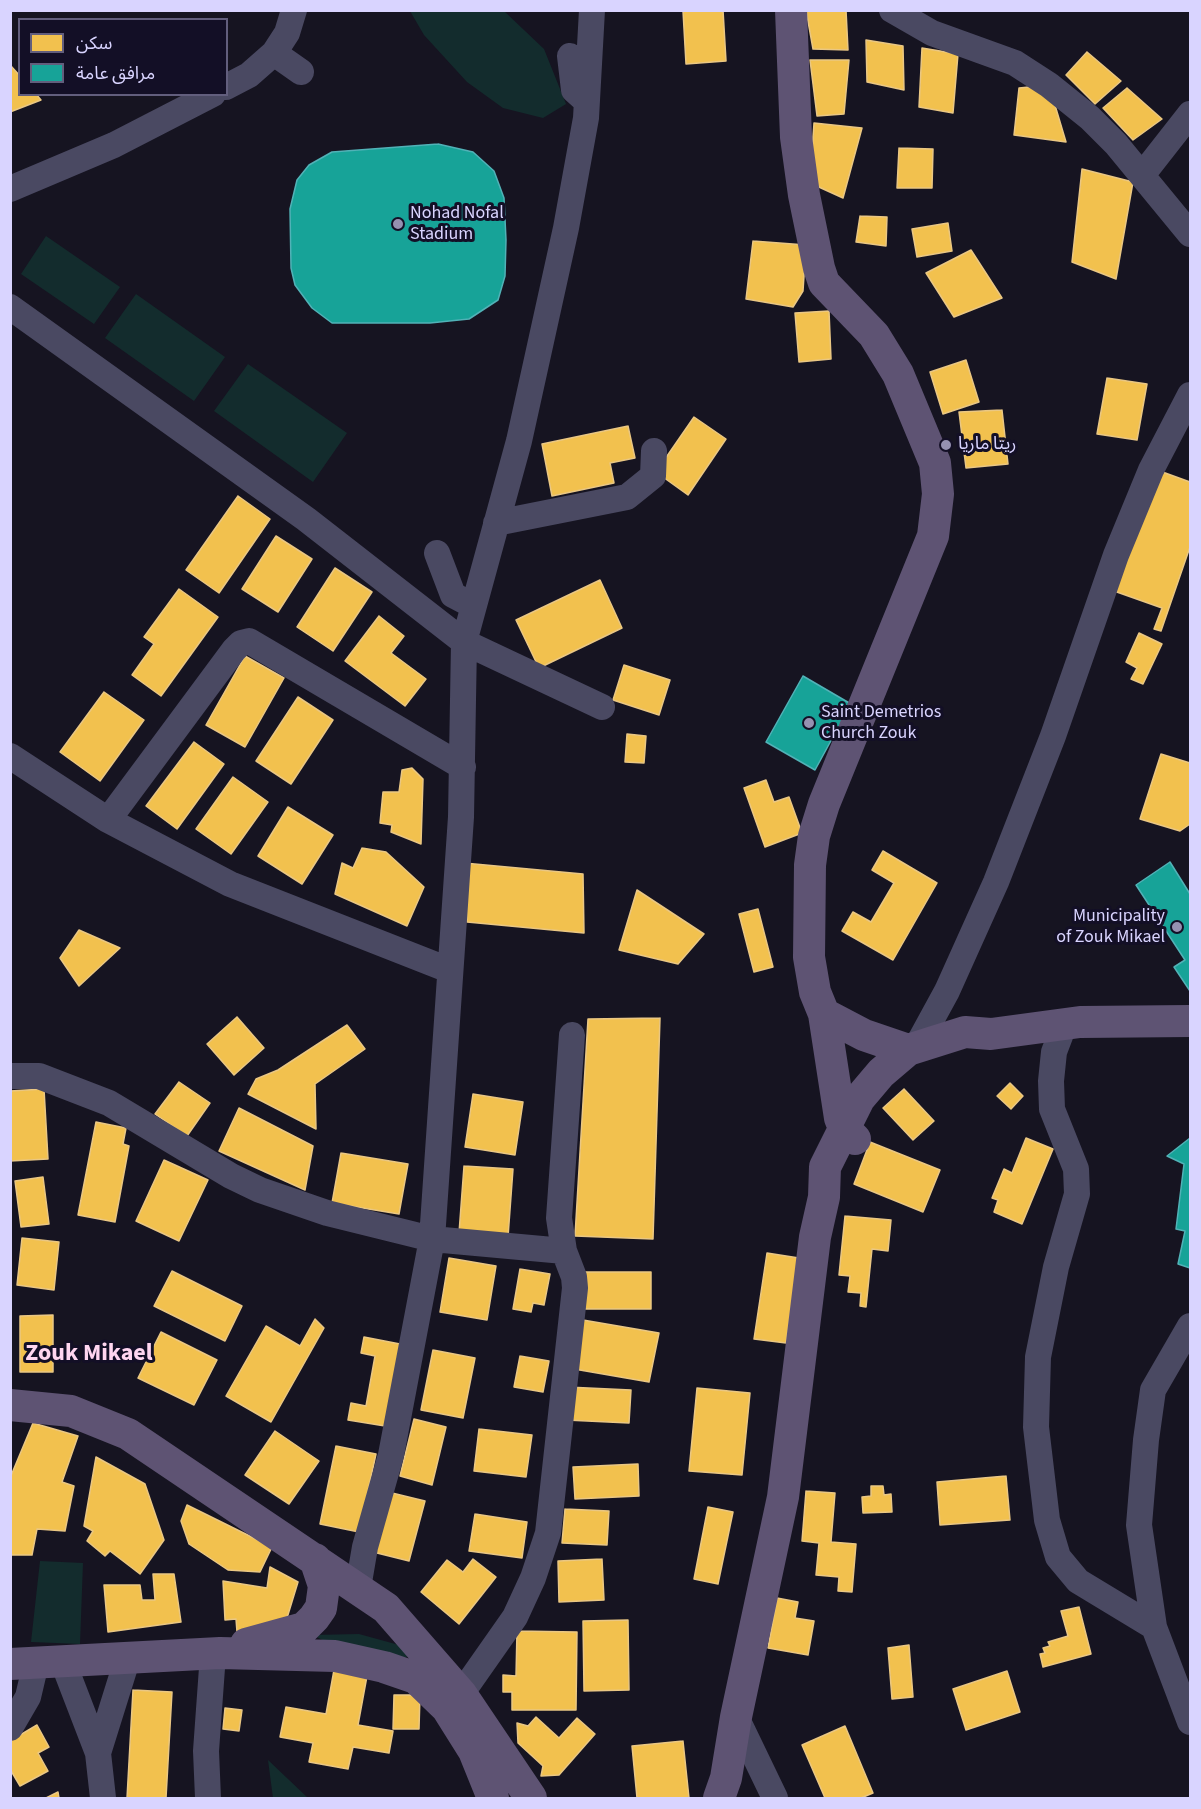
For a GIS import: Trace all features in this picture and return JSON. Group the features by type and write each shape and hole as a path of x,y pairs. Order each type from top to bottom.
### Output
{"main road":[{"path":"791,10 796,137 804,195 819,268 824,283 874,335 898,374 935,463 938,494 933,536 824,804 814,836 807,908 808,957 819,1003 864,1035 913,1048 1065,1023 1191,1021"},
{"path":"819,1003 811,1014 822,1107 826,1128 845,1143"},
{"path":"719,1796 726,1778 736,1717 783,1497 815,1237 824,1197 825,1167 893,1085 922,1064 975,1038"},
{"path":"845,1143 859,1099 881,1073 913,1048"},
{"path":"10,1405 71,1411 128,1434 386,1608 454,1701 531,1798"},
{"path":"216,1653 304,1628 321,1608 324,1595 324,1586 315,1560"},
{"path":"27,1660 216,1653 335,1656 384,1667 416,1678 454,1701 493,1798"}],"street":[{"path":"228,86 249,75 274,52 287,33 294,10"},
{"path":"358,1588 365,1547 391,1455 432,1239 438,1176 463,767 464,642 472,605 519,441 575,182 587,102 592,10"},
{"path":"892,10 932,33 1001,57 1030,71 1090,118 1143,174 1191,234"},
{"path":"274,52 301,72"},
{"path":"570,56 574,90 587,102"},
{"path":"10,189 114,145 209,96"},
{"path":"1143,174 1191,114"},
{"path":"10,307 306,519 464,642 602,707"},
{"path":"913,1048 947,991 996,882 1138,502 1151,470 1191,395"},
{"path":"496,523 627,497 653,476 654,451"},
{"path":"437,553 453,595 472,605"},
{"path":"108,820 234,650 241,643 249,641 463,767"},
{"path":"10,756 108,820 230,884 449,970"},
{"path":"947,991 975,1038"},
{"path":"1065,1023 1054,1052 1051,1081 1052,1109 1076,1169 1077,1194 1056,1267 1038,1357 1036,1427 1047,1520 1058,1557 1078,1581 1154,1627"},
{"path":"454,1701 515,1617 533,1578 548,1533 575,1288 574,1276 564,1251 559,1218 572,1035"},
{"path":"10,1076 39,1076 109,1103 208,1163 260,1190 327,1213 432,1239 564,1251"},
{"path":"1191,1326 1153,1390 1146,1440 1139,1525 1154,1627 1186,1696 1191,1722"},
{"path":"208,1798 206,1751 216,1653"},
{"path":"103,1798 98,1754 129,1657"},
{"path":"27,1660 98,1754"},
{"path":"10,1728 28,1697 27,1660"},
{"path":"736,1717 775,1798"}],"green space":[{"path":"410,11 504,11 544,49 566,104 543,118 503,108 467,82 424,35"},
{"path":"46,236 120,287 94,324 21,274"},
{"path":"136,294 225,357 194,401 105,338"},
{"path":"248,364 347,433 313,482 214,411"},
{"path":"40,1561 83,1563 80,1644 31,1642"},
{"path":"359,1634 399,1645 408,1656 395,1663 354,1657 313,1635"},
{"path":"268,1760 308,1798 273,1798"}],"building: سكن":[{"path":"723,10 726,61 686,64 683,11"},
{"path":"806,10 846,10 848,50 813,49"},
{"path":"866,40 903,46 904,90 867,82"},
{"path":"922,48 958,54 953,113 919,107"},
{"path":"1087,52 1121,81 1095,104 1066,75"},
{"path":"810,60 849,60 844,114 817,116"},
{"path":"11,66 18,74 18,96 38,96 41,100 10,112"},
{"path":"1049,85 1066,142 1014,135 1019,88"},
{"path":"1127,88 1162,119 1133,140 1103,108"},
{"path":"814,123 862,128 843,198 810,183"},
{"path":"899,148 933,149 932,188 897,188"},
{"path":"1082,169 1133,182 1116,279 1072,262"},
{"path":"860,216 887,217 886,246 856,242"},
{"path":"948,223 952,251 917,257 912,229"},
{"path":"753,241 806,245 803,291 793,307 746,299"},
{"path":"971,250 1002,298 954,317 926,273"},
{"path":"829,311 831,359 799,362 795,313"},
{"path":"966,360 979,402 943,414 930,372"},
{"path":"1107,378 1147,384 1137,440 1097,434"},
{"path":"1002,410 1008,464 966,468 959,412"},
{"path":"694,417 726,439 688,495 656,472"},
{"path":"628,426 635,458 610,463 614,483 552,496 542,444"},
{"path":"1157,470 1190,482 1190,547 1161,631 1154,629 1162,608 1114,591"},
{"path":"238,496 270,519 219,593 186,570"},
{"path":"276,536 312,559 278,612 242,589"},
{"path":"335,568 372,592 333,651 297,627"},
{"path":"600,580 622,628 539,668 516,620"},
{"path":"179,589 218,617 161,696 132,675 154,644 144,637"},
{"path":"379,616 404,636 391,653 426,679 405,706 345,661"},
{"path":"1139,633 1162,644 1143,684 1131,679 1137,668 1126,662"},
{"path":"245,656 284,678 245,747 206,725"},
{"path":"624,665 670,680 659,715 613,700"},
{"path":"104,692 144,720 100,781 60,752"},
{"path":"298,697 333,720 291,784 256,761"},
{"path":"627,734 646,736 644,763 625,762"},
{"path":"194,742 224,764 177,829 146,806"},
{"path":"1161,754 1190,763 1190,824 1180,831 1140,819"},
{"path":"412,768 423,779 421,844 391,832 392,825 380,823 383,792 399,792 402,770"},
{"path":"233,777 268,802 231,854 196,829"},
{"path":"766,780 774,802 789,797 802,833 765,847 744,788"},
{"path":"288,807 333,835 302,884 258,856"},
{"path":"362,848 386,852 424,887 407,926 335,894 342,863 353,868"},
{"path":"883,851 937,883 893,960 842,931 853,912 871,922 894,883 872,870"},
{"path":"464,863 583,874 584,933 467,922"},
{"path":"637,890 704,934 678,964 619,950"},
{"path":"758,909 773,967 754,972 739,914"},
{"path":"79,930 120,948 79,986 60,958"},
{"path":"237,1017 264,1048 234,1075 207,1044"},
{"path":"660,1018 653,1239 575,1236 588,1019"},
{"path":"347,1025 365,1049 315,1084 316,1129 248,1094 256,1079 278,1070"},
{"path":"179,1082 210,1103 187,1136 155,1114"},
{"path":"1010,1083 1023,1096 1011,1109 997,1096"},
{"path":"44,1089 48,1159 10,1161 10,1091"},
{"path":"904,1089 934,1121 913,1140 883,1108"},
{"path":"473,1094 523,1102 515,1155 465,1147"},
{"path":"239,1108 313,1146 305,1190 219,1151"},
{"path":"96,1122 126,1128 123,1144 129,1146 115,1222 78,1215"},
{"path":"1026,1138 1053,1149 1022,1224 994,1212 998,1200 992,1198 1004,1169 1012,1173"},
{"path":"870,1142 940,1170 923,1212 854,1184"},
{"path":"341,1153 408,1164 399,1214 332,1203"},
{"path":"164,1160 208,1180 179,1241 136,1221"},
{"path":"464,1166 513,1169 508,1237 459,1233"},
{"path":"43,1177 49,1224 21,1227 15,1181"},
{"path":"845,1216 891,1220 888,1251 872,1249 866,1307 860,1306 861,1293 848,1292 850,1276 839,1275"},
{"path":"22,1238 59,1242 54,1290 17,1285"},
{"path":"767,1253 799,1258 786,1343 754,1339"},
{"path":"449,1258 496,1266 487,1320 440,1312"},
{"path":"520,1269 550,1274 544,1305 533,1303 531,1312 513,1309"},
{"path":"172,1271 242,1306 225,1341 154,1306"},
{"path":"580,1272 651,1272 651,1309 580,1309"},
{"path":"53,1315 53,1372 20,1372 20,1316"},
{"path":"315,1319 324,1328 271,1422 226,1396 266,1326 300,1346"},
{"path":"583,1320 659,1333 649,1382 574,1369"},
{"path":"161,1332 217,1360 194,1405 138,1378"},
{"path":"364,1337 400,1344 385,1426 348,1420 351,1403 366,1406 375,1356 361,1353"},
{"path":"433,1350 475,1358 463,1418 421,1410"},
{"path":"520,1356 549,1361 543,1392 514,1387"},
{"path":"567,1387 631,1390 629,1423 566,1420"},
{"path":"697,1388 750,1393 742,1475 689,1471"},
{"path":"414,1419 446,1427 432,1485 400,1476"},
{"path":"33,1423 78,1436 62,1482 74,1486 65,1531 37,1529 32,1555 10,1555 10,1478"},
{"path":"479,1429 532,1435 526,1477 474,1471"},
{"path":"275,1431 319,1461 289,1504 245,1475"},
{"path":"336,1446 376,1454 359,1532 320,1524"},
{"path":"96,1457 145,1484 164,1540 140,1574 110,1551 105,1556 87,1541 93,1531 84,1526"},
{"path":"638,1464 639,1496 575,1499 573,1467"},
{"path":"1006,1476 1010,1520 940,1525 937,1482"},
{"path":"871,1486 883,1486 884,1495 891,1494 892,1512 863,1513 862,1497 871,1496"},
{"path":"806,1491 835,1493 831,1542 856,1544 852,1592 838,1591 839,1577 816,1575 819,1543 802,1541"},
{"path":"388,1492 425,1501 409,1561 373,1552"},
{"path":"187,1505 272,1547 260,1572 228,1570 189,1544 181,1521"},
{"path":"708,1507 733,1512 718,1584 694,1579"},
{"path":"565,1509 609,1511 607,1545 562,1543"},
{"path":"475,1514 527,1522 522,1558 469,1551"},
{"path":"473,1559 496,1577 459,1624 421,1592 447,1560 463,1572"},
{"path":"602,1559 604,1600 559,1602 558,1561"},
{"path":"270,1567 298,1582 287,1618 237,1632 236,1619 225,1620 223,1581 267,1588"},
{"path":"153,1574 174,1574 181,1622 108,1632 104,1585 140,1585 142,1600 155,1600"},
{"path":"777,1598 798,1602 795,1618 814,1621 808,1655 768,1648"},
{"path":"1079,1607 1091,1654 1043,1667 1040,1654 1045,1653 1043,1648 1050,1646 1048,1642 1068,1636 1061,1611"},
{"path":"628,1620 629,1690 584,1691 583,1621"},
{"path":"517,1631 577,1632 576,1710 512,1710 512,1692 503,1692 503,1675 516,1676"},
{"path":"909,1645 913,1697 892,1699 888,1648"},
{"path":"334,1670 367,1676 358,1725 393,1731 389,1753 353,1747 348,1769 309,1762 313,1743 280,1737 286,1707 326,1714"},
{"path":"1007,1671 1020,1712 966,1730 953,1689"},
{"path":"133,1690 172,1692 166,1798 127,1798"},
{"path":"394,1695 420,1695 419,1729 393,1729"},
{"path":"225,1708 242,1710 239,1731 223,1729"},
{"path":"536,1717 559,1738 577,1718 595,1734 559,1775 541,1776 543,1766 518,1743 517,1723 528,1726"},
{"path":"37,1725 49,1747 38,1753 48,1771 20,1786 10,1769 10,1741"},
{"path":"845,1726 873,1793 861,1798 825,1798 802,1745"},
{"path":"683,1741 689,1798 637,1798 632,1746"},
{"path":"58,1792 59,1798 46,1798"}],"building: مرافق عامة":[{"name":"Nohad Nofal Stadium","path":"438,144 473,152 494,171 504,198 506,240 505,276 498,300 469,319 430,323 332,323 312,308 295,285 291,268 290,209 297,180 309,165 332,152"},
{"name":"Saint Demetrios Church Zouk","path":"803,676 851,704 815,770 766,742"},
{"name":"Municipality of Zouk Mikael","path":"1170,862 1190,894 1190,991 1174,967 1185,960 1136,885"},
{"path":"1190,1138 1190,1268 1178,1264 1185,1231 1176,1229 1184,1164 1167,1156"}],"place":[{"name":"Nohad Nofal Stadium","path":"398,224"},
{"name":"ريتا ماريا","path":"946,445"},
{"name":"Saint Demetrios Church Zouk","path":"809,723"},
{"name":"Municipality of Zouk Mikael","path":"1177,927"}],"district":[{"name":"Zouk Mikael","path":"89,1355"}]}
